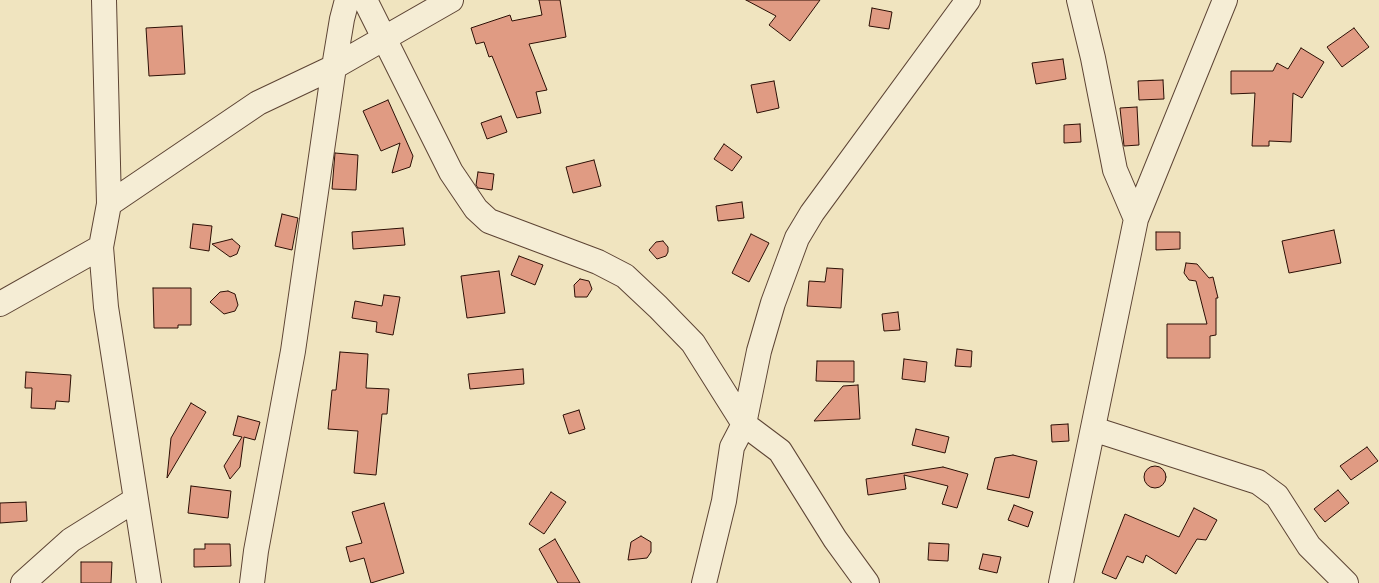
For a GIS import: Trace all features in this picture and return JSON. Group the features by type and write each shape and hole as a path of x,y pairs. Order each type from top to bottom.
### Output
{"street":[{"path":"104,0 109,204 101,247 106,307 149,583"},
{"path":"252,583 256,551 293,351 334,67 347,0"},
{"path":"365,0 451,172 476,209 489,221 598,262 625,276 693,343 744,424 780,451 835,539 867,583"},
{"path":"109,204 258,103 334,67 451,0"},
{"path":"704,583 724,501 732,447 744,424 759,352 770,311 797,238 812,212 968,0"},
{"path":"1079,0 1094,58 1115,170 1136,219"},
{"path":"1061,583 1136,219 1225,0"},
{"path":"0,304 101,247"},
{"path":"1093,429 1258,482 1277,496 1309,546 1346,583"},
{"path":"24,583 72,540 135,500"}],"building":[{"path":"539,0 560,0 566,37 529,44 547,90 536,92 541,113 517,118 492,56 489,57 484,42 476,44 471,28 510,15 512,21 542,15"},
{"path":"746,0 820,0 790,41 769,25 776,16"},
{"path":"872,8 892,12 889,29 869,26"},
{"path":"182,26 185,74 149,76 146,28"},
{"path":"1354,28 1369,47 1342,67 1327,47"},
{"path":"1301,48 1324,62 1302,98 1293,93 1291,142 1269,141 1269,146 1252,146 1255,93 1231,94 1231,71 1273,71 1277,63 1288,69"},
{"path":"1063,59 1066,79 1036,84 1032,63"},
{"path":"1163,80 1164,99 1139,100 1138,81"},
{"path":"774,81 779,108 757,113 751,85"},
{"path":"388,100 413,156 410,167 392,173 400,143 381,151 363,111"},
{"path":"1137,107 1139,145 1124,146 1120,108"},
{"path":"501,116 507,132 487,139 481,123"},
{"path":"1080,124 1081,142 1064,143 1064,125"},
{"path":"724,144 742,157 732,171 714,159"},
{"path":"335,153 358,155 356,190 332,189"},
{"path":"594,160 601,186 573,193 566,167"},
{"path":"478,172 494,174 492,190 478,188 476,185"},
{"path":"742,202 744,218 718,221 716,206"},
{"path":"282,214 298,218 292,250 275,246"},
{"path":"193,224 212,226 209,251 190,248"},
{"path":"403,228 405,245 353,249 352,232"},
{"path":"1334,230 1341,263 1289,273 1282,241"},
{"path":"1156,232 1180,232 1180,249 1156,250"},
{"path":"751,234 769,243 749,282 732,273"},
{"path":"232,239 240,246 237,254 230,257 212,244"},
{"path":"663,241 668,247 668,252 666,256 657,259 649,250 656,242"},
{"path":"519,256 543,265 535,285 511,275"},
{"path":"1186,263 1197,264 1209,278 1213,277 1218,298 1216,298 1216,335 1210,336 1210,358 1167,358 1167,324 1207,324 1196,281 1189,280 1184,273"},
{"path":"827,268 843,269 841,308 807,306 809,281 825,282"},
{"path":"499,271 505,313 467,318 461,276"},
{"path":"580,279 589,281 592,289 587,297 575,297 574,285"},
{"path":"153,288 191,288 191,325 178,325 178,328 154,328"},
{"path":"228,291 235,294 238,305 235,311 224,314 210,302 220,292"},
{"path":"384,295 400,297 393,335 376,332 377,322 352,318 355,301 382,306"},
{"path":"898,312 900,330 884,331 882,314"},
{"path":"957,349 972,351 971,367 955,366"},
{"path":"340,352 368,354 366,388 389,389 387,414 382,414 376,475 354,473 358,431 328,429 332,390 336,390"},
{"path":"904,359 927,362 925,382 902,379"},
{"path":"817,361 854,361 854,382 816,381"},
{"path":"523,369 524,384 470,389 468,374"},
{"path":"26,372 71,375 69,402 56,401 55,409 31,408 32,388 25,388"},
{"path":"858,385 860,419 814,421 843,386"},
{"path":"191,403 206,412 167,478 171,438"},
{"path":"579,410 585,429 569,434 563,415"},
{"path":"238,416 260,422 255,440 244,437 240,467 230,479 224,466 242,437 233,435"},
{"path":"1068,424 1069,441 1052,442 1051,425"},
{"path":"916,429 949,437 945,453 912,445"},
{"path":"1367,447 1378,461 1351,480 1340,466"},
{"path":"1013,455 1037,461 1029,498 987,489 995,458"},
{"path":"1155,466 1163,469 1166,477 1163,485 1155,488 1147,485 1144,477 1147,469"},
{"path":"943,467 968,474 957,508 942,504 948,486 904,475 906,489 868,495 866,479"},
{"path":"191,486 231,491 228,518 188,513"},
{"path":"1338,490 1349,503 1325,522 1314,509"},
{"path":"551,492 566,502 544,534 529,524"},
{"path":"26,502 27,521 0,523 0,503"},
{"path":"384,503 404,573 371,583 364,558 350,562 346,547 362,543 352,512"},
{"path":"1014,505 1033,512 1028,527 1008,520"},
{"path":"1194,508 1217,520 1206,540 1197,539 1176,574 1146,555 1143,563 1127,556 1116,579 1102,573 1125,514 1179,537"},
{"path":"641,536 651,542 651,552 647,558 628,560 631,542"},
{"path":"555,539 580,583 558,583 539,549"},
{"path":"929,543 949,544 948,561 928,560"},
{"path":"205,544 230,544 231,566 194,567 194,549 205,549"},
{"path":"983,554 1001,557 997,573 979,569"},
{"path":"81,562 112,562 111,583 81,583"}]}
